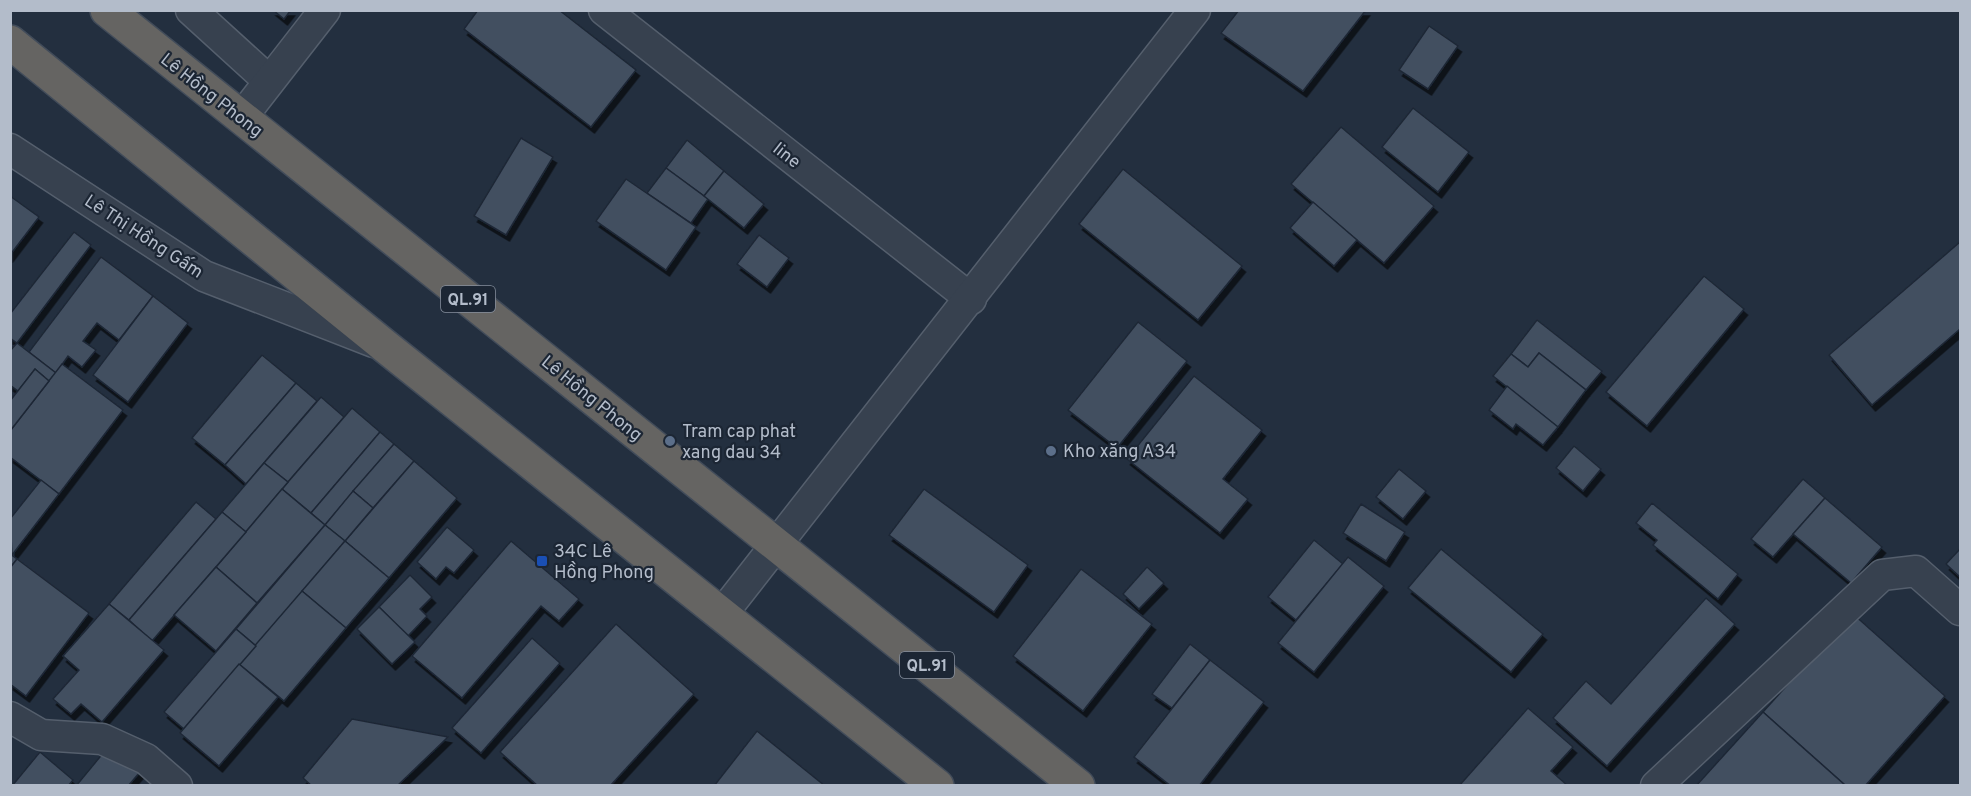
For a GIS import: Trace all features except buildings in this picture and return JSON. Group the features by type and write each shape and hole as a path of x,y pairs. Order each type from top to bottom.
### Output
{"highway":[{"name":"Lê Hồng Phong","path":"107,10 1078,786"},
{"path":"10,42 386,347 937,786"}],"street":[{"path":"191,10 269,81"},
{"path":"241,118 325,10"},
{"name":"line","path":"604,10 971,299"},
{"path":"722,614 971,299 1195,10"},
{"name":"Lê Thị Hồng Gấm","path":"10,149 204,276 386,347"},
{"path":"1656,786 1882,575 1916,571 1960,610"},
{"path":"10,717 41,735 102,739 146,759 177,786"}],"place":[{"name":"Tram cap phat xang dau 34","path":"670,441"},
{"name":"Kho xăng A34","path":"1051,451"},
{"name":"34C Lê Hồng Phong","path":"542,561"}]}
